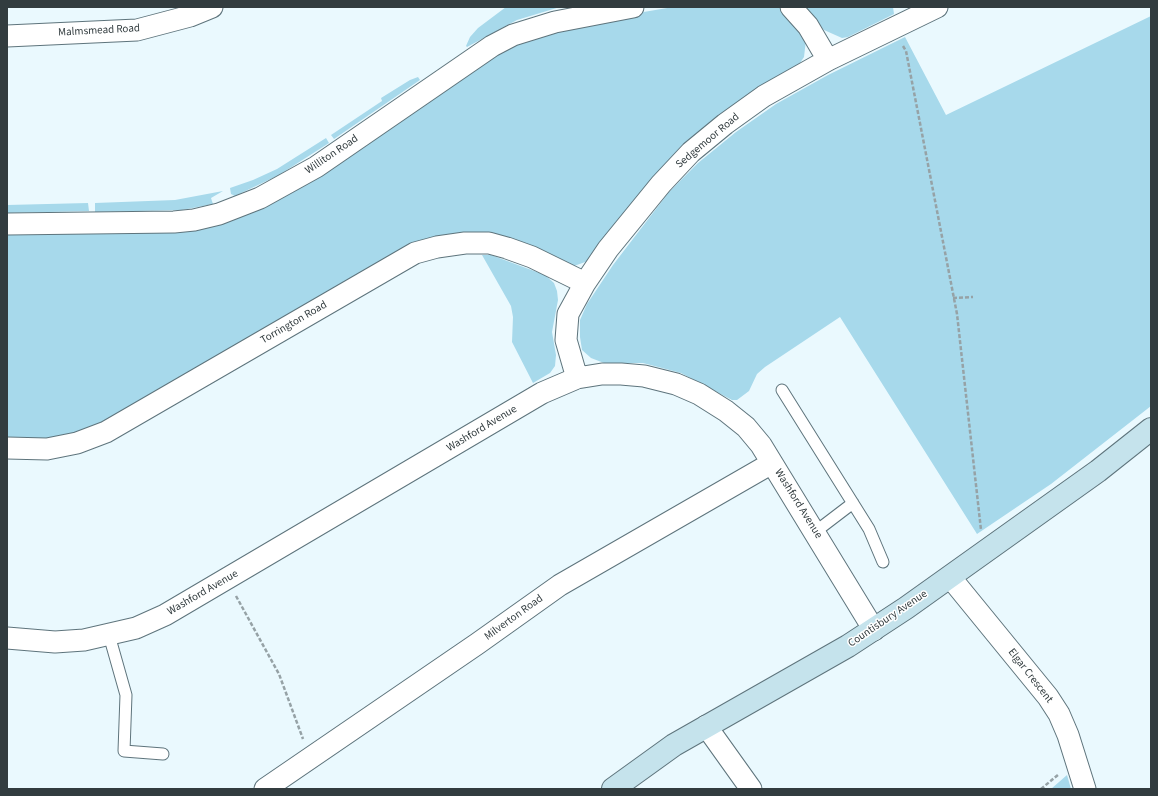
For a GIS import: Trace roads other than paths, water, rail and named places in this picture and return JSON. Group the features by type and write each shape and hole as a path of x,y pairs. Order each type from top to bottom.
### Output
{"street":[{"name":"Malmsmead Road","path":"7,36 137,30 190,16 212,7"},
{"name":"Williton Road","path":"7,224 174,222 194,220 219,214 260,198 316,167 486,51 513,35 555,22 633,7"},
{"path":"791,7 808,26 828,60"},
{"name":"Sedgemoor Road","path":"577,378 566,340 566,328 571,308 585,283 634,215 691,152 725,124 764,96 828,60 937,7"},
{"name":"Torrington Road","path":"7,448 47,449 77,443 106,432 415,253 437,246 465,243 489,243 532,256 585,283"},
{"name":"Washford Avenue","path":"7,638 55,642 108,635 136,628 165,615 226,580 542,393 577,378 602,374 644,376 676,384 699,394 726,411 746,427 761,445 874,630"},
{"name":"Countisbury Avenue","path":"613,789 657,757 706,726 874,630 1098,471 1151,429"},
{"name":"Milverton Road","path":"265,789 477,644 560,585 772,463"},
{"name":"Elgar Crescent","path":"950,577 1048,697 1059,714 1068,735 1085,789"},
{"path":"706,726 751,789"}],"lane":[{"path":"782,390 869,529 883,562"},
{"path":"815,532 853,503"},
{"path":"108,635 126,695 124,751 163,754"}]}
